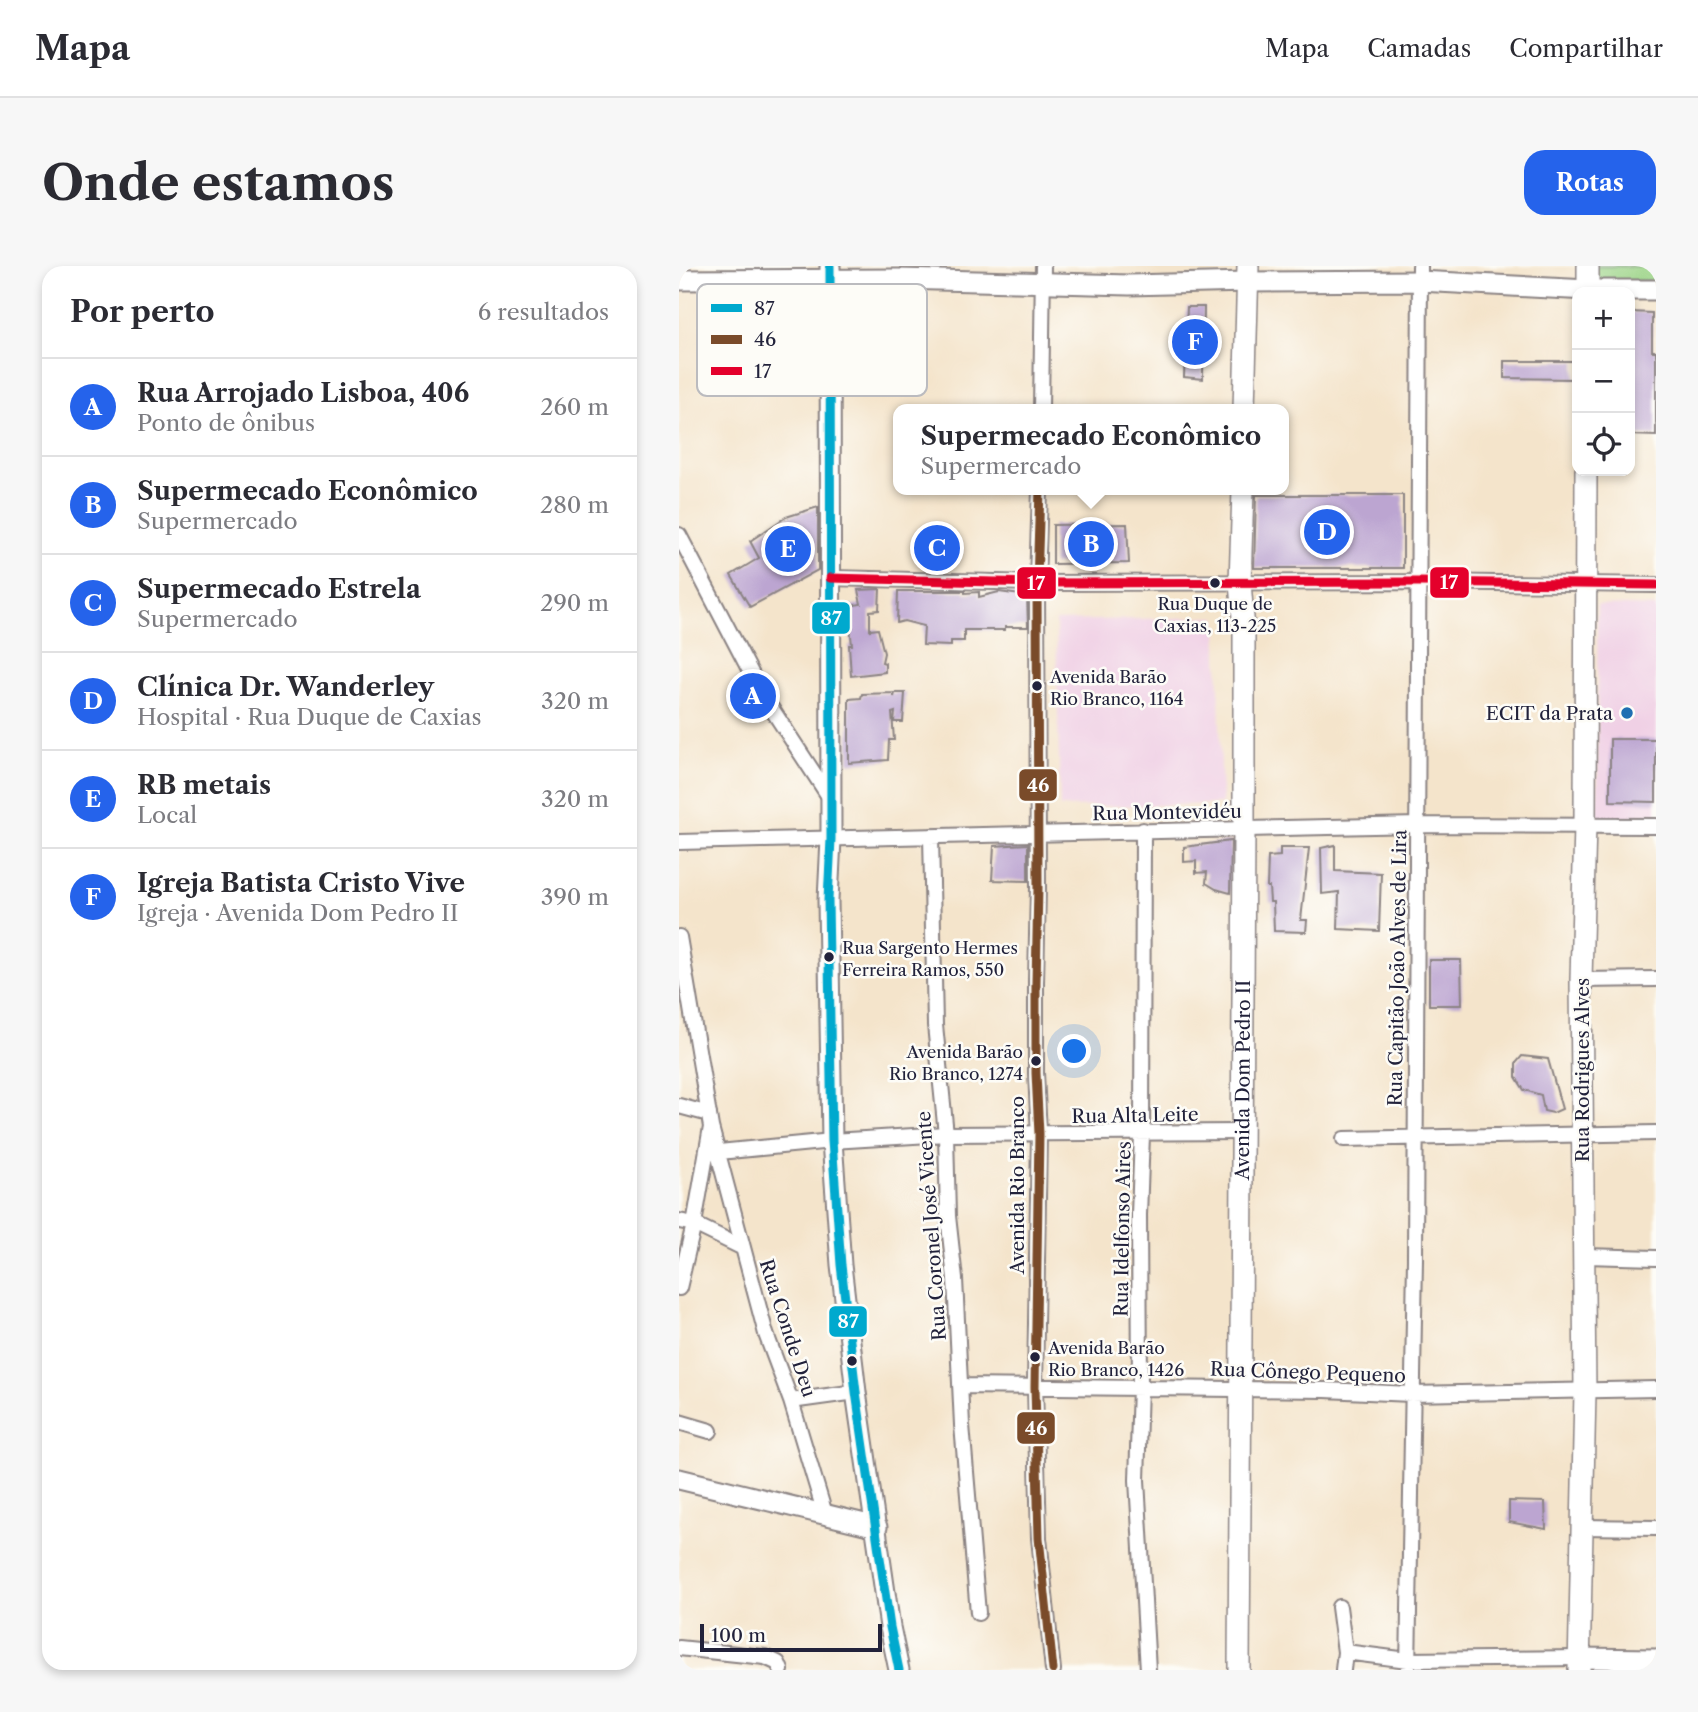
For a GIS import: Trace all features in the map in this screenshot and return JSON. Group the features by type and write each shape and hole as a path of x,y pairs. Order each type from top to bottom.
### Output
{"main road":[{"path":"1588,266 1588,287"},
{"path":"679,280 830,273 898,279 1043,274 1129,285 1247,274 1420,274 1572,289"},
{"path":"1244,404 1247,274"},
{"path":"1635,290 1656,290"},
{"path":"830,396 831,839 828,900 832,1141 841,1265 856,1392 890,1627 899,1670"},
{"name":"Rua Rodrigues Alves","path":"1579,1664 1585,1392 1581,980 1585,825 1586,476"},
{"name":"Avenida Dom Pedro II","path":"1239,1670 1244,831 1244,629 1240,583 1243,495"},
{"path":"679,1479 877,1527"},
{"path":"1579,1664 1656,1659"}],"street":[{"path":"1041,404 1043,274"},
{"name":"Rua Capitão João Alves de Lira","path":"1408,1665 1415,1259 1420,274"},
{"name":"Avenida Rio Branco","path":"1040,495 1037,583 1035,1073 1039,1134 1035,1387 1039,1538 1053,1670"},
{"path":"679,535 762,694 830,799"},
{"path":"830,578 1037,583 1419,582 1656,585"},
{"name":"Rua Montevidéu","path":"679,842 1418,825 1656,827"},
{"name":"Rua Idelfonso Aires","path":"1143,830 1140,1387 1137,1480 1148,1670"},
{"name":"Rua Coronel José Vicente","path":"931,836 933,990 946,1134 948,1216 955,1279 960,1386 978,1613"},
{"path":"679,937 710,1121 719,1153"},
{"path":"1581,980 1656,979"},
{"path":"679,1106 710,1121"},
{"path":"679,1288 694,1224 710,1121"},
{"name":"Rua Alta Leite","path":"719,1153 832,1141 946,1134 1142,1135 1243,1132"},
{"path":"1343,1139 1656,1133"},
{"name":"Rua Conde Deu","path":"719,1153 766,1334 791,1401 825,1514"},
{"path":"679,1221 694,1224 743,1248"},
{"path":"1585,1256 1656,1258"},
{"name":"Rua Cônego Pequeno","path":"960,1386 1325,1390 1411,1394 1656,1389"},
{"path":"791,1401 856,1392"},
{"path":"679,1422 710,1432"},
{"path":"1581,1527 1656,1528"},
{"path":"1339,1607 1345,1652 1343,1670"},
{"path":"679,1648 765,1657 780,1666"},
{"path":"1345,1652 1408,1665 1579,1664"}],"shaded area":[{"name":"ECIT da Prata","path":"1597,605 1656,607 1656,820 1598,820"},
{"path":"1217,617 1222,804 1060,807 1056,621"}],"green space":[{"path":"1592,266 1656,266 1656,281 1592,281"}],"building":[{"path":"1187,307 1204,307 1203,379 1184,377"},
{"path":"1635,312 1652,313 1652,351 1656,351 1656,436 1635,435"},
{"path":"1504,361 1572,361 1572,379 1504,378"},
{"path":"1256,495 1403,495 1403,568 1254,568"},
{"path":"818,507 818,570 750,607 731,575 759,558 750,541 786,517"},
{"path":"1127,524 1129,563 1053,564 1053,525"},
{"path":"880,589 879,610 870,611 870,630 878,629 885,672 851,676 849,645 852,645 848,606 861,604 858,590"},
{"path":"898,591 979,592 979,597 999,592 1027,596 1028,627 964,630 964,641 951,641 951,646 923,645 924,626 904,621 897,623"},
{"path":"894,693 894,697 895,693 905,693 903,722 894,722 895,712 892,713 894,740 889,740 888,760 849,763 849,699 861,698 862,694"},
{"path":"1610,739 1656,739 1656,802 1610,801"},
{"path":"1231,841 1230,893 1206,883 1207,872 1196,873 1196,861 1184,862 1184,847"},
{"path":"1028,844 1028,881 992,880 994,846"},
{"path":"1335,845 1335,871 1381,873 1379,931 1338,929 1339,892 1322,894 1321,848"},
{"path":"1280,848 1309,848 1301,920 1307,920 1306,932 1274,931 1273,902 1270,902 1267,887 1268,857 1280,856"},
{"path":"1429,960 1461,960 1462,1005 1429,1005"},
{"path":"1522,1056 1548,1059 1562,1109 1553,1113 1544,1111 1541,1095 1524,1090 1516,1077 1516,1063"},
{"path":"1509,1501 1545,1502 1546,1529 1509,1522"}],"transit line":[{"name":"87","path":"830,266 830,284"},
{"name":"87","path":"830,396 831,839 828,900 832,1141 841,1265 856,1392 890,1627 899,1670"},
{"name":"46","path":"1040,495 1037,583 1036,982 1039,1134 1035,1387 1039,1538 1053,1670"},
{"name":"17","path":"830,578 1037,583 1418,582 1656,585"}],"place":[{"name":"Igreja Batista Cristo Vive","path":"1195,342"},
{"name":"Clínica Dr. Wanderley","path":"1327,532"},
{"name":"Supermecado Econômico","path":"1091,544"},
{"name":"Supermecado Estrela","path":"937,548"},
{"name":"RB metais","path":"788,549"},
{"name":"Rua Duque de Caxias, 113-225","path":"1215,583"},
{"name":"Avenida Barão Rio Branco, 1164","path":"1037,686"},
{"name":"Rua Arrojado Lisboa, 406","path":"753,696"},
{"name":"ECIT da Prata","path":"1627,713"},
{"name":"Rua Sargento Hermes Ferreira Ramos, 550","path":"829,957"},
{"name":"Avenida Barão Rio Branco, 1274","path":"1036,1061"},
{"name":"Avenida Barão Rio Branco, 1426","path":"1035,1357"}]}
